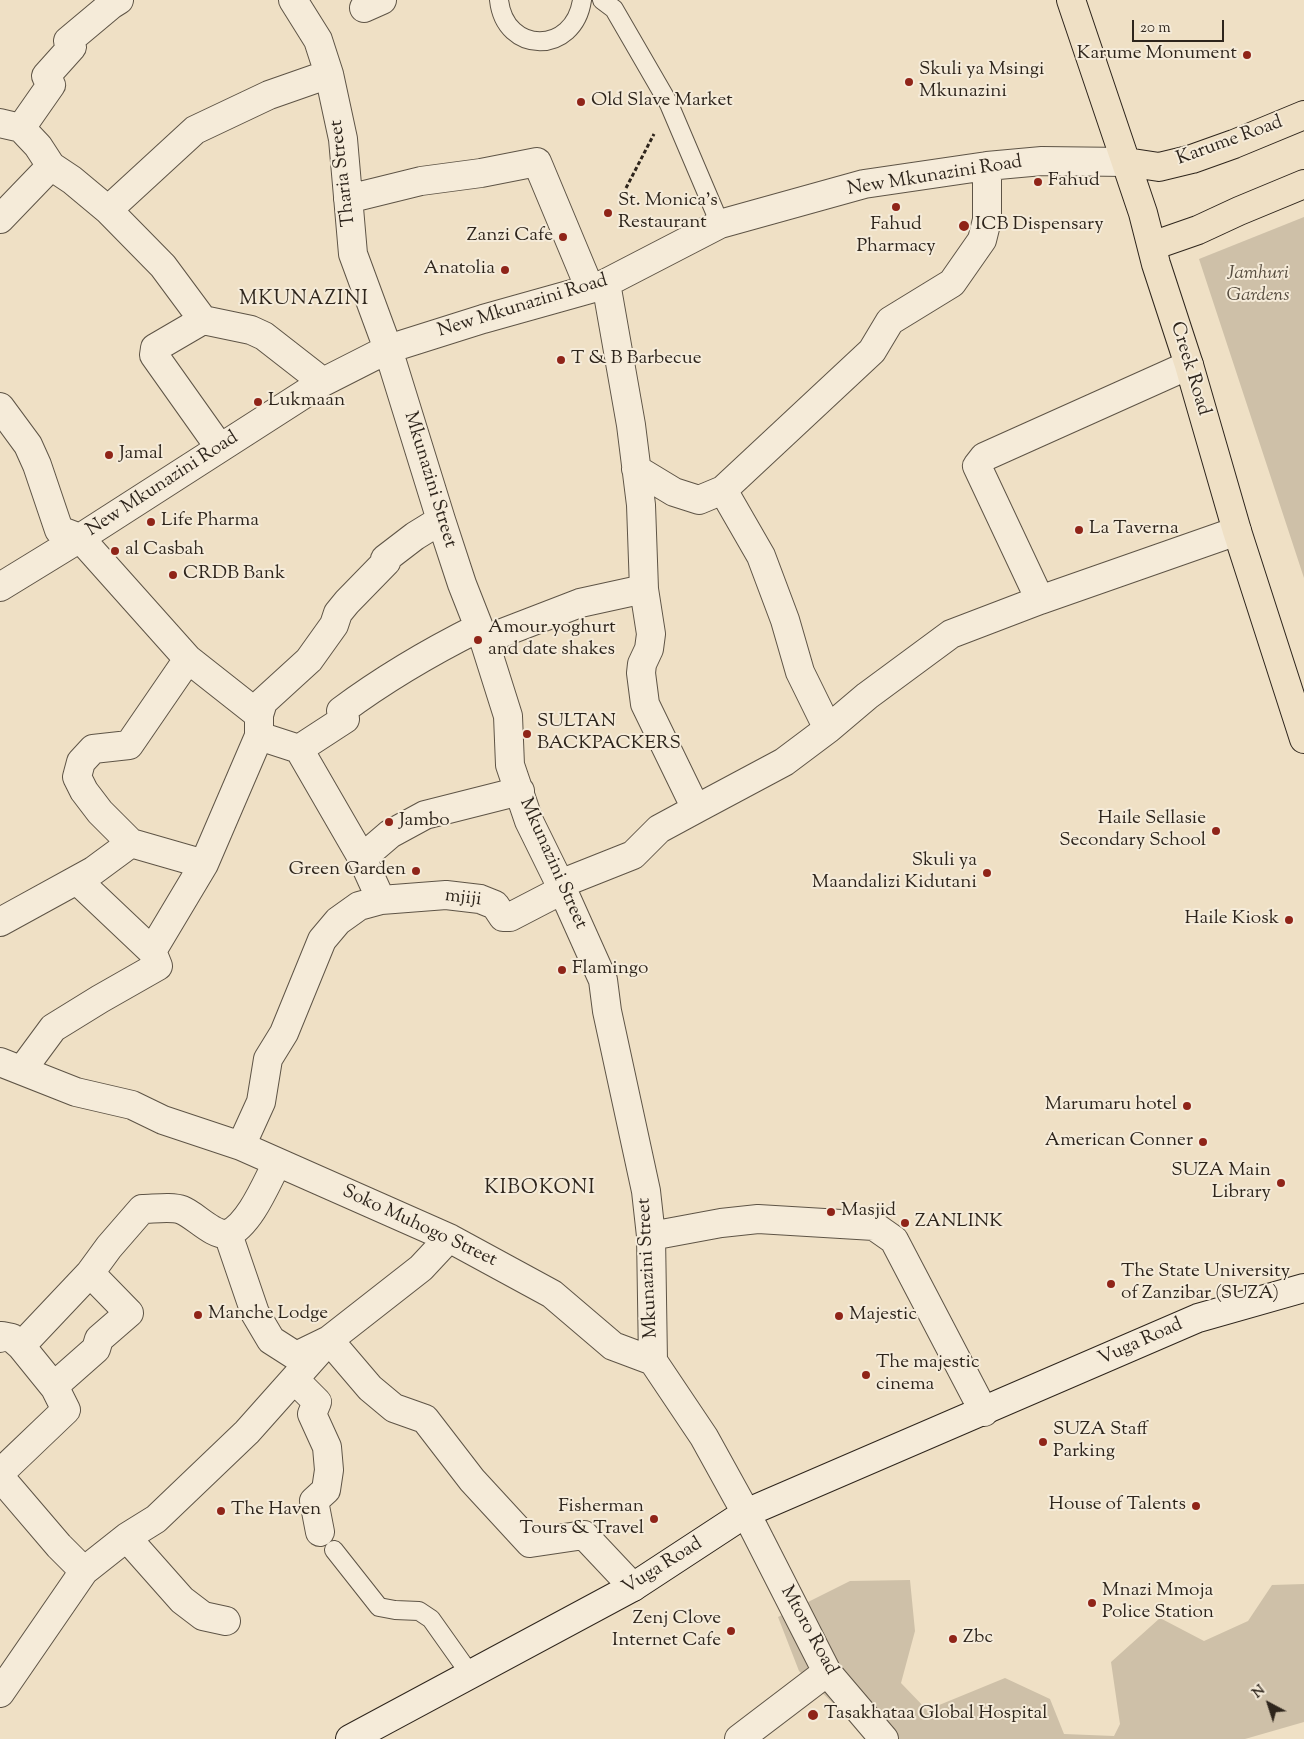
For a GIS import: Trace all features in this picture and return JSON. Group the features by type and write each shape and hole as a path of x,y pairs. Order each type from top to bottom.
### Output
{"main road":[{"name":"Creek Road","path":"1071,0 1126,162 1189,365 1237,531 1304,739"},
{"name":"Karume Road","path":"1126,162 1159,167 1192,159 1304,115"},
{"path":"1152,246 1198,230 1304,184"}],"street":[{"path":"119,0 111,4 68,41 72,47 46,76 51,85 11,125 38,146 51,166 72,180 108,210 162,266 203,320 251,330 264,336 323,382"},
{"name":"Tharia Street","path":"293,0 318,40 329,74 343,139 353,254 388,349"},
{"path":"108,210 195,130 269,95 329,74"},
{"name":"New Mkunazini Road","path":"0,587 323,382 388,349 598,286 720,224 864,184 987,166 1042,161 1126,162"},
{"path":"348,199 421,181 481,173 537,162 598,286 631,425 641,505 644,590 651,634 649,649 642,664 641,673 645,704 696,809"},
{"path":"0,219 51,166"},
{"path":"636,469 674,492 699,500 723,490 872,351 890,321 952,283 982,240 987,220 987,166"},
{"path":"203,320 155,348 154,355 220,448"},
{"name":"Mkunazini Street","path":"388,349 441,520 508,716 510,765 529,821 603,980 607,1011 646,1191 651,1236 653,1361"},
{"path":"1040,600 977,466 984,457 1189,365"},
{"path":"0,407 28,445 37,465 56,525 60,530 80,538 188,659 259,725 299,749 362,858 381,900 358,906 338,920 322,940 284,1033 268,1059 261,1102 241,1146"},
{"path":"723,490 760,556 784,620 800,672 828,729"},
{"path":"152,951 204,864 259,725 263,702 309,660 334,625 338,613 386,562 386,559 415,536 441,520"},
{"path":"561,887 633,855 659,828 784,762 828,729 867,696 951,634 1040,600 1237,531"},
{"path":"299,749 345,719 341,711 368,691 438,648 580,603 644,590"},
{"path":"188,659 130,745 93,749 81,762 77,777 84,792 100,812 131,843 204,864"},
{"path":"362,858 390,834 425,815 520,791"},
{"path":"0,922 93,871 131,843"},
{"path":"11,1066 53,1028 158,966 152,951 77,880"},
{"name":"mjiji","path":"381,900 446,895 480,899 495,905 503,916 510,917 561,887"},
{"name":"Soko Muhogo Street","path":"11,1066 76,1092 132,1105 163,1120 241,1146 449,1238 552,1294 613,1346 653,1361"},
{"path":"0,1473 66,1410 55,1388 10,1342 90,1273 109,1246 142,1208 182,1210 202,1224 228,1234 235,1231 247,1218 277,1163"},
{"path":"651,1236 721,1223 758,1219 874,1226 894,1240 984,1412"},
{"path":"228,1234 255,1313 271,1340 296,1356 329,1340"},
{"path":"0,1693 84,1571 129,1536 156,1519 247,1432 329,1340 421,1268 449,1238"},
{"path":"55,1388 62,1379 96,1350 98,1339 129,1313 90,1273"},
{"name":"Vuga Road","path":"350,1739 633,1587 746,1513 984,1412 1198,1318 1304,1288"},
{"path":"329,1340 370,1388 394,1408 425,1419 472,1480 530,1543 584,1535 633,1587"},
{"path":"653,1361 704,1437 746,1513"},
{"path":"295,1380 318,1402 312,1414 326,1447 329,1470 327,1486 314,1501 327,1541"},
{"path":"0,1477 59,1546 84,1571"},
{"name":"Mtoro Road","path":"746,1513 827,1672 884,1739"},
{"path":"129,1536 134,1547 182,1600 203,1616 226,1621"},
{"path":"739,1739 827,1672"}],"lane":[{"path":"499,0 501,14 507,26 516,34 529,40 542,41 554,39 566,33 575,23 582,0"},
{"path":"602,0 614,9 669,104 720,224"},
{"path":"327,1541 379,1606 395,1610 419,1611 431,1619 470,1674"}],"path":[{"path":"626,188 669,104"}],"green space":[{"name":"Jamhuri Gardens","path":"1304,217 1304,578 1199,259"},
{"path":"910,1580 915,1631 901,1683 927,1710 1005,1678 1050,1699 1064,1734 1114,1736 1120,1724 1111,1662 1160,1618 1204,1641 1248,1621 1272,1585 1304,1584 1304,1722 1245,1739 864,1739 836,1706 799,1671 778,1617 850,1581"}],"place":[{"name":"Karume Monument","path":"1247,55"},
{"name":"Skuli ya Msingi Mkunazini","path":"909,82"},
{"name":"Old Slave Market","path":"581,102"},
{"name":"Fahud","path":"1038,182"},
{"name":"Fahud Pharmacy","path":"896,207"},
{"name":"St. Monica's Restaurant","path":"608,213"},
{"name":"ICB Dispensary","path":"964,226"},
{"name":"Zanzi Cafe","path":"563,237"},
{"name":"Anatolia","path":"505,270"},
{"name":"T & B Barbecue","path":"561,360"},
{"name":"Lukmaan","path":"258,402"},
{"name":"Jamal","path":"109,455"},
{"name":"Life Pharma","path":"151,522"},
{"name":"La Taverna","path":"1079,530"},
{"name":"al Casbah","path":"115,551"},
{"name":"CRDB Bank","path":"173,575"},
{"name":"Amour yoghurt and date shakes","path":"478,640"},
{"name":"SULTAN BACKPACKERS","path":"527,734"},
{"name":"Jambo","path":"389,822"},
{"name":"Haile Sellasie Secondary School","path":"1216,831"},
{"name":"Green Garden","path":"416,871"},
{"name":"Skuli ya Maandalizi Kidutani","path":"987,873"},
{"name":"Haile Kiosk","path":"1289,920"},
{"name":"Flamingo","path":"562,970"},
{"name":"Marumaru hotel","path":"1187,1106"},
{"name":"American Conner","path":"1203,1142"},
{"name":"SUZA Main Library","path":"1281,1183"},
{"name":"Masjid","path":"831,1212"},
{"name":"ZANLINK","path":"905,1223"},
{"name":"The State University of Zanzibar (SUZA)","path":"1111,1284"},
{"name":"Manche Lodge","path":"198,1315"},
{"name":"Majestic","path":"839,1316"},
{"name":"The majestic cinema","path":"866,1375"},
{"name":"SUZA Staff Parking","path":"1043,1442"},
{"name":"House of Talents","path":"1196,1506"},
{"name":"The Haven","path":"221,1511"},
{"name":"Fisherman Tours & Travel","path":"654,1519"},
{"name":"Mnazi Mmoja Police Station","path":"1092,1603"},
{"name":"Zenj Clove Internet Cafe","path":"731,1631"},
{"name":"Zbc","path":"953,1639"},
{"name":"Tasakhataa Global Hospital","path":"813,1715"}],"district":[{"name":"MKUNAZINI","path":"304,301"},
{"name":"KIBOKONI","path":"540,1190"}]}
